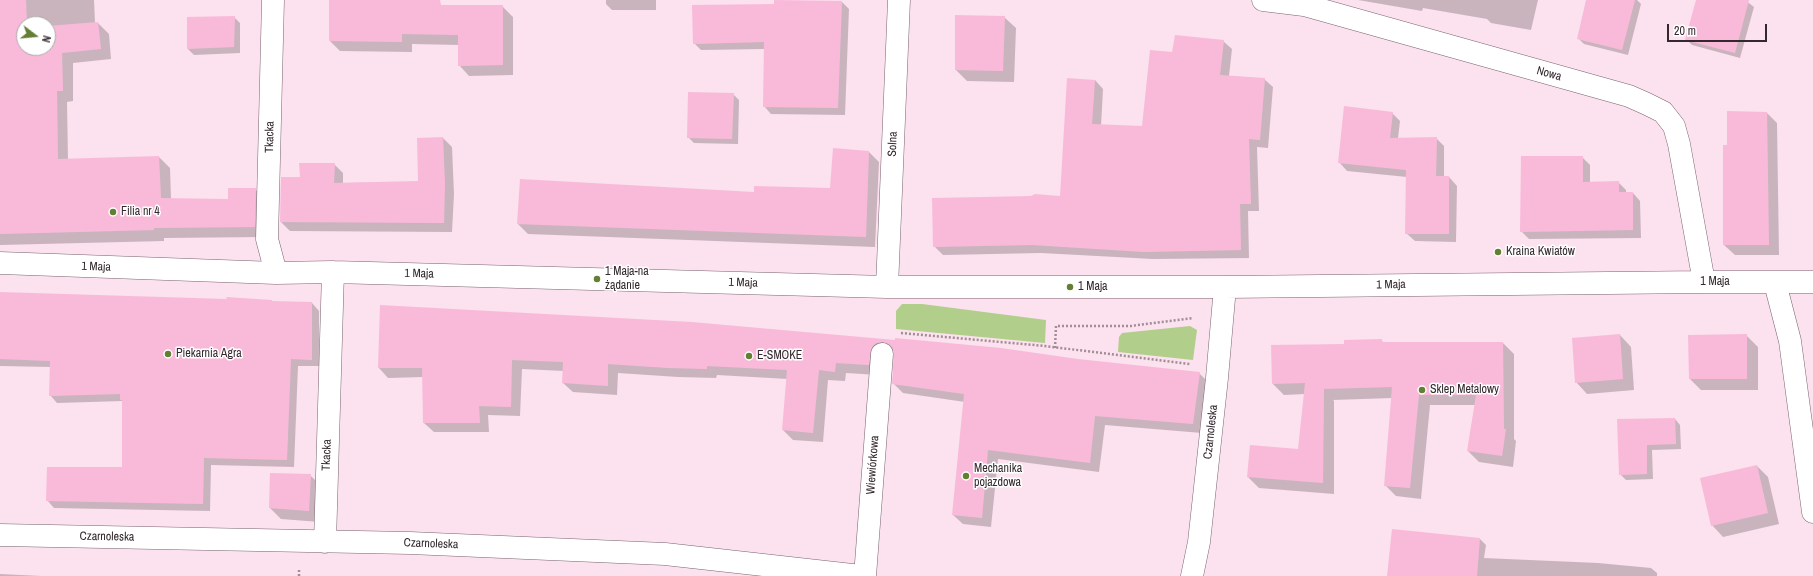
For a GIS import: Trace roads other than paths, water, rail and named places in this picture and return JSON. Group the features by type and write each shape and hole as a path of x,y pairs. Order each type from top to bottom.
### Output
{"street":[{"name":"Tkacka","path":"273,0 267,238 276,273"},
{"name":"Solna","path":"887,287 899,0"},
{"name":"Nowa","path":"1263,0 1305,3 1629,96 1663,112 1674,126 1679,144 1704,282"},
{"name":"1 Maja","path":"0,263 276,273 333,272 887,287 1225,287 1813,282"},
{"name":"Tkacka","path":"325,542 333,272"},
{"path":"1775,283 1790,341 1813,512"},
{"name":"Czarnoleska","path":"1192,576 1199,542 1217,378 1225,287"},
{"name":"Wiewiórkowa","path":"865,576 882,354"},
{"name":"Czarnoleska","path":"0,535 410,543 665,554 861,576"}],"place":[{"name":"Filia nr 4","path":"113,212"},
{"name":"Kraina Kwiatów","path":"1498,252"},
{"name":"1 Maja-na żądanie","path":"597,279"},
{"name":"1 Maja","path":"1070,287"},
{"name":"Piekarnia Agra","path":"168,354"},
{"name":"E-SMOKE","path":"749,356"},
{"name":"Sklep Metalowy","path":"1422,390"},
{"name":"Mechanika pojazdowa","path":"966,476"}]}
